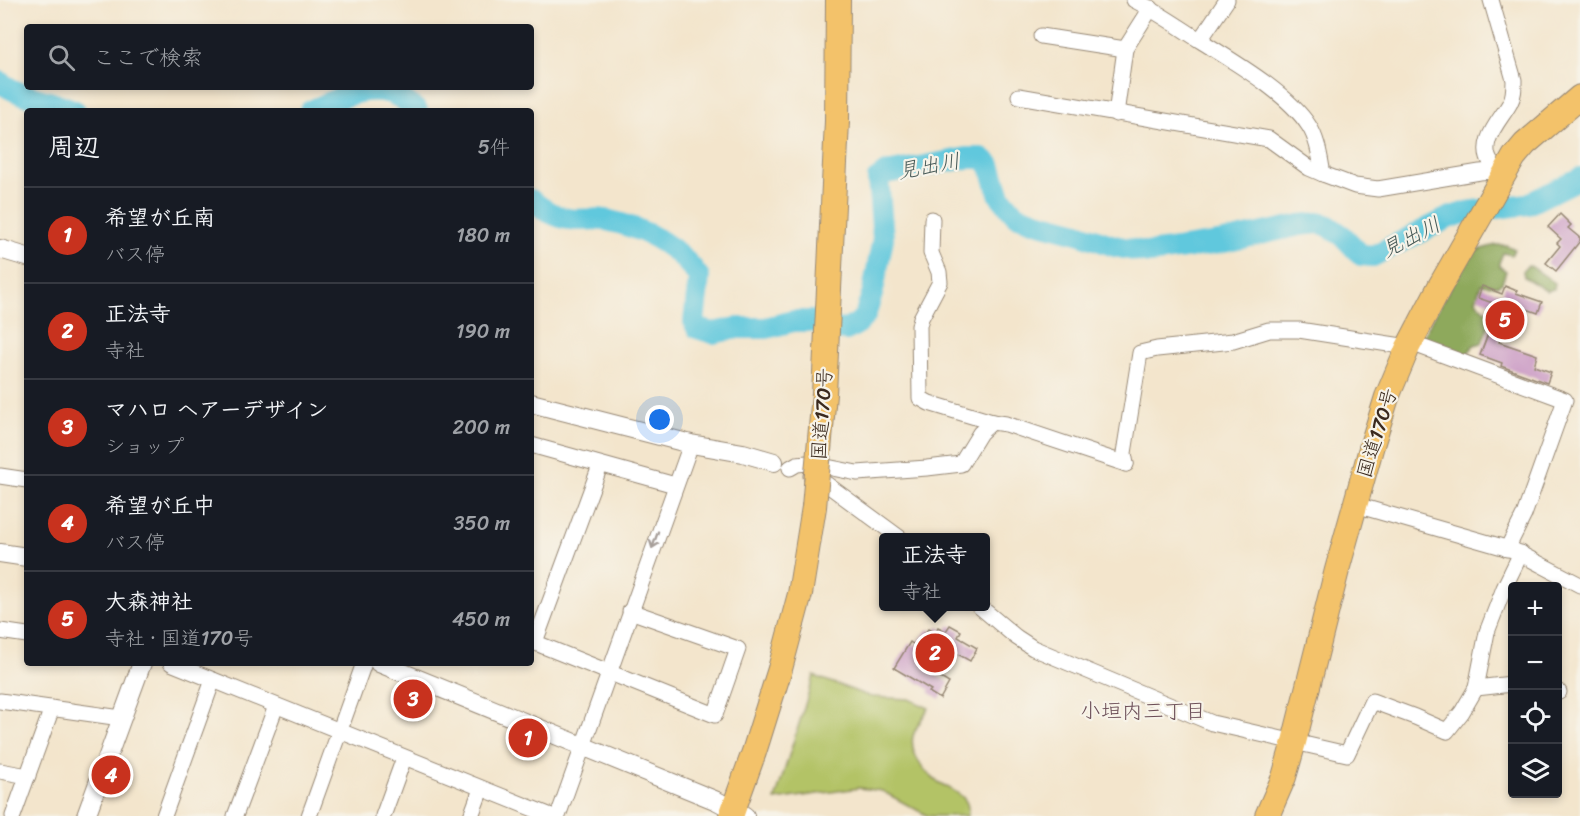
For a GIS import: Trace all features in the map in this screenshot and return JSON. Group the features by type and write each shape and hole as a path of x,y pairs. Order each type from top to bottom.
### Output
{"highway":[{"name":"国道170号","path":"737,814 800,594 814,507 824,394 837,121 838,0"},
{"name":"国道170号","path":"1267,816 1284,777 1294,742 1337,570 1379,423 1410,345 1446,274 1500,179 1525,144 1580,97"}],"street":[{"path":"1134,0 1151,8 1229,59 1295,109 1309,127 1318,147 1323,174"},
{"path":"1200,40 1227,0"},
{"path":"1491,0 1514,80 1514,91 1510,103 1494,125 1490,137 1488,153 1491,164 1500,179"},
{"path":"1116,114 1125,49 1151,8"},
{"path":"1041,36 1125,49"},
{"path":"1019,96 1269,139 1309,168 1355,186 1378,189 1491,171 1500,179"},
{"path":"932,219 931,254 939,272 940,282 919,326 920,398 938,406 1025,430 1126,464 1124,453 1140,353 1233,340 1269,330 1299,330 1410,345 1565,400 1524,515 1487,632 1476,688 1462,712 1447,731 1372,701 1347,754 1212,723 1033,648 985,611"},
{"path":"0,249 24,256"},
{"path":"534,404 691,444 743,453 782,465 825,483 894,533"},
{"path":"782,465 807,463 857,473 962,464 980,433 992,422"},
{"path":"558,816 691,444"},
{"path":"534,446 675,485"},
{"path":"534,639 600,466"},
{"path":"0,476 24,480"},
{"path":"1356,505 1514,551 1580,585"},
{"path":"0,553 24,557"},
{"path":"534,642 715,715 738,649 630,611"},
{"path":"0,631 24,635"},
{"path":"86,816 141,666"},
{"path":"178,666 551,816"},
{"path":"309,816 363,666"},
{"path":"386,666 717,801 737,814"},
{"path":"164,816 213,680"},
{"path":"1476,688 1508,684"},
{"path":"0,701 121,718"},
{"path":"236,816 276,706"},
{"path":"13,816 52,708"},
{"path":"383,816 404,758"},
{"path":"0,771 28,776"},
{"path":"471,816 481,789"}],"green space":[{"path":"1496,245 1506,245 1515,249 1511,255 1503,253 1499,263 1499,266 1506,271 1502,283 1498,286 1481,284 1476,300 1492,316 1482,343 1474,345 1465,355 1425,341 1423,336 1470,252"},
{"path":"1528,265 1555,283 1554,289 1547,291 1524,277 1523,271"},
{"path":"814,676 871,697 909,699 929,708 914,732 912,743 916,757 929,775 965,799 968,809 967,816 928,816 882,791 859,788 775,800"}],"building":[{"path":"1560,214 1571,225 1568,228 1580,238 1580,241 1556,271 1546,263 1560,246 1557,243 1561,239 1548,227"},
{"path":"1482,286 1502,294 1505,286 1517,291 1516,293 1542,302 1538,313 1513,304 1499,342 1537,355 1534,366 1551,372 1547,383 1501,366 1502,363 1480,355 1499,305 1478,298"},
{"path":"950,625 961,631 958,637 977,648 970,661 956,653 953,659 945,655 934,674 949,683 940,699 929,692 931,690 894,668 910,642 916,646 928,629 935,633 938,627 946,631"}],"waterway":[{"name":"見出川","path":"0,82 17,92 67,108"},
{"name":"見出川","path":"317,108 342,97 377,90"},
{"name":"見出川","path":"377,90 399,97 414,108"},
{"name":"見出川","path":"534,202 563,218 601,219 620,223 646,233 670,247 699,277 694,322 697,328 713,333 737,328 766,328 793,321 813,321 834,329 846,330 865,316 873,291 883,238 878,179 886,173 967,158 982,158 990,165 1000,196 1016,215 1114,246 1149,253 1219,243 1318,223 1327,225 1343,236 1361,255 1373,256 1448,218 1467,212 1528,204 1580,178"}],"place":[{"name":"大森神社","path":"1505,320"},
{"name":"正法寺","path":"935,653"},
{"name":"マハロ ヘアーデザイン","path":"413,699"},
{"name":"希望が丘南","path":"528,738"},
{"name":"希望が丘中","path":"111,775"}],"district":[{"name":"小垣内三丁目","path":"1143,711"}]}
